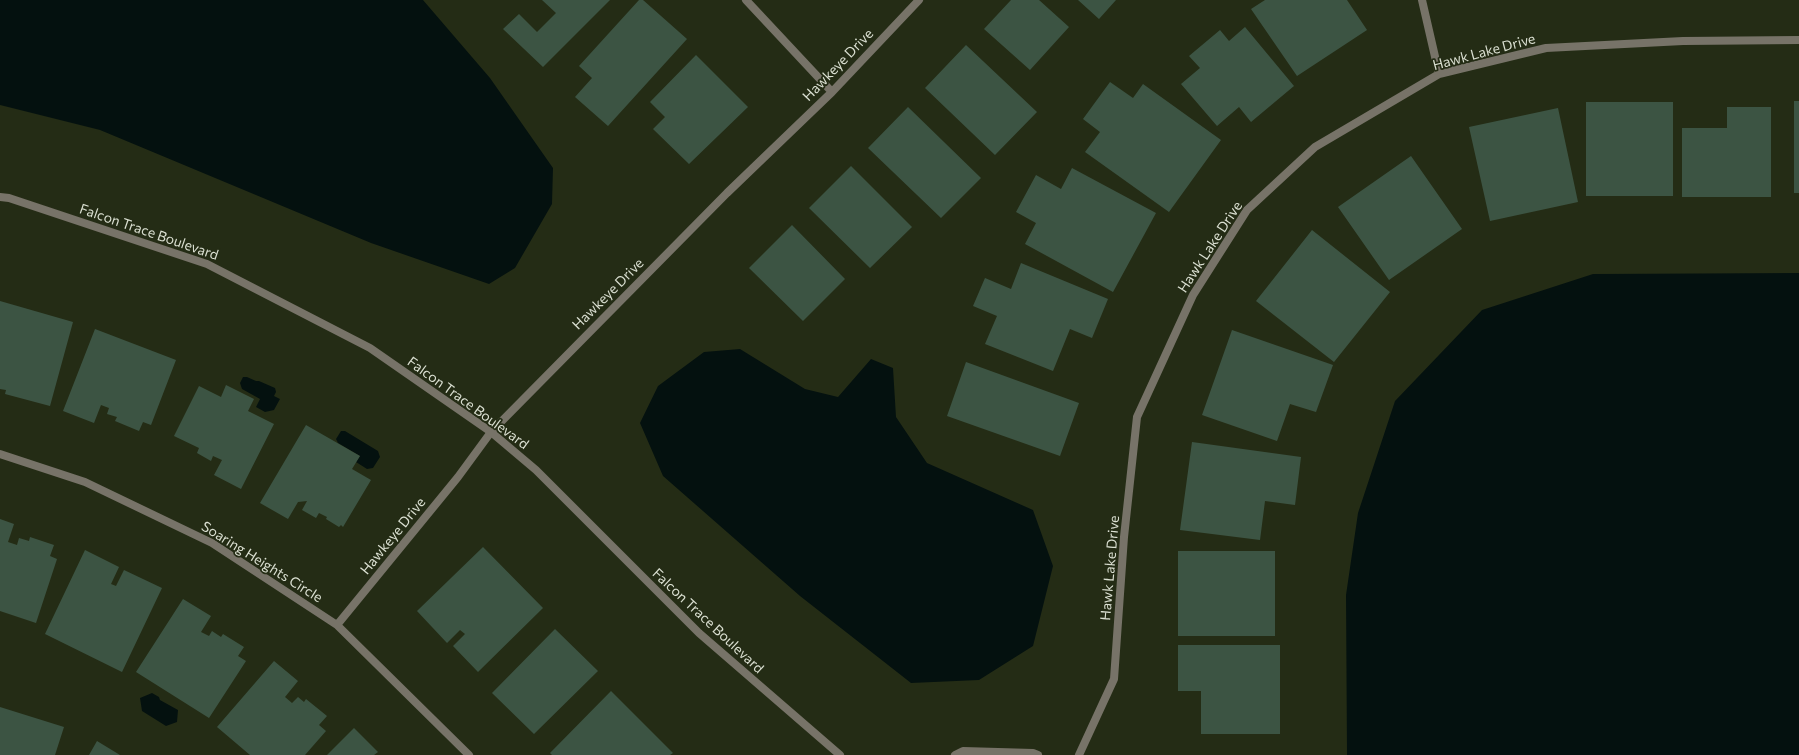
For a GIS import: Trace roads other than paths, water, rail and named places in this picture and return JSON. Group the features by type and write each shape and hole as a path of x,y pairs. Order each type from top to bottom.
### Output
{"street":[{"path":"746,0 832,92"},
{"name":"Hawkeye Drive","path":"337,625 458,477 490,432 727,193 832,92 919,0"},
{"path":"1422,0 1439,74"},
{"name":"Hawk Lake Drive","path":"1079,755 1114,679 1124,537 1137,417 1193,295 1247,210 1315,147 1439,74 1546,48 1683,41 1799,40"},
{"name":"Falcon Trace Boulevard","path":"0,197 9,198 207,264 370,348 490,432 536,470 699,633 840,755"},
{"name":"Soaring Heights Circle","path":"0,454 85,482 212,543 337,625 470,755"},
{"path":"955,755 963,751 1033,753 1038,755"}]}
